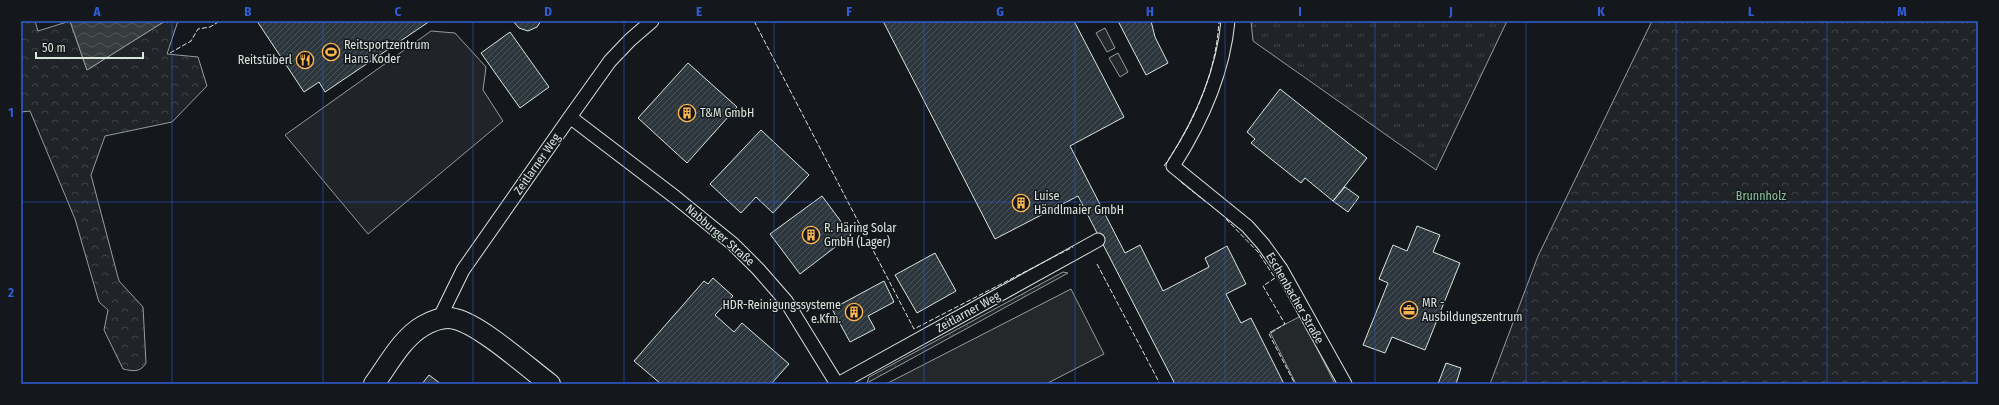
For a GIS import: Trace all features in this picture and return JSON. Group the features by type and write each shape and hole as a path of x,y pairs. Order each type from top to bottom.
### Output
{"main road":[{"path":"374,384 402,346 422,326 438,319 454,319 474,327 550,384"}],"street":[{"name":"Zeitlarner Weg","path":"438,319 463,270 570,117 610,62 630,40 652,21"},
{"name":"Eschenbacher Straße","path":"1228,21 1218,75 1204,112 1189,142 1173,166 1247,226 1263,244 1281,269 1345,384"},
{"name":"Nabburger Straße","path":"570,117 675,197 733,244 758,269 786,301 838,384"},
{"name":"Zeitlarner Weg","path":"838,384 1098,240"}],"green space":[{"path":"21,21 35,21 38,31 70,21 87,70 165,21 178,21 167,54 198,57 207,86 172,122 105,136 91,175 119,281 143,307 146,363 139,370 133,371 123,369 104,330 108,310 99,302 75,219 30,111 21,112"},
{"path":"1251,21 1507,21 1436,170 1253,41"},
{"name":"Brunnholz","path":"1652,21 1978,21 1978,384 1490,384 1538,256"},
{"path":"431,31 455,33 486,67 483,90 503,121 368,234 285,135"},
{"path":"1063,272 1068,273 867,383 869,377"}],"shaded area":[{"path":"1105,28 1115,48 1107,52 1096,33"},
{"path":"1118,53 1128,72 1120,77 1109,58"},
{"path":"1071,289 1104,354 1046,384 886,384"},
{"path":"1301,316 1335,384 1296,384 1270,332"}],"water":[{"path":"70,21 165,21 87,70"}],"building":[{"name":"Reitsportzentrum Hans Koder","path":"257,21 430,21 325,92 319,82 304,92"},
{"path":"513,21 541,21 537,27 528,31 519,28"},
{"name":"Luise Händlmaier GmbH","path":"883,21 1074,21 1124,117 1070,146 1125,253 1140,245 1163,291 1209,267 1205,258 1227,246 1246,284 1226,294 1241,323 1251,318 1284,384 1175,384 1078,196 995,239"},
{"path":"1118,21 1151,21 1155,37 1168,63 1146,75"},
{"path":"510,32 549,87 520,108 481,53"},
{"name":"T&M GmbH","path":"688,63 737,107 687,163 638,118"},
{"path":"1280,89 1367,158 1333,201 1305,178 1301,183 1251,143 1255,139 1247,132"},
{"path":"761,130 809,175 773,213 756,197 741,213 710,184"},
{"path":"1345,187 1359,197 1348,212 1333,201"},
{"name":"R. Häring Solar GmbH (Lager)","path":"822,196 851,235 800,274 770,234"},
{"name":"MR - Ausbildungszentrum","path":"1417,226 1440,235 1433,252 1460,263 1425,350 1392,337 1385,353 1363,345 1388,283 1379,279 1393,245 1407,251"},
{"path":"935,253 956,291 917,313 895,275"},
{"path":"713,278 733,296 715,315 734,332 742,323 789,364 771,384 661,384 634,361 704,281 708,284"},
{"name":"HDR-Reinigungssysteme e.Kfm.","path":"884,281 894,302 868,316 875,329 850,342 832,309"},
{"path":"1446,363 1461,368 1456,384 1438,384"},
{"path":"429,375 441,384 422,384"}],"fence":[{"path":"170,53 191,41 198,29 210,27 220,21"},
{"path":"754,21 914,329 1073,247"},
{"path":"1164,166 1185,133 1202,97 1213,60 1219,21"},
{"path":"1181,182 1206,202"},
{"path":"1226,219 1258,252 1275,278 1263,286 1285,324 1269,334 1295,384"},
{"path":"1097,264 1160,384"}],"place":[{"name":"Reitsportzentrum Hans Koder","path":"331,52"},
{"name":"Reitstüberl","path":"305,60"},
{"name":"T&M GmbH","path":"687,113"},
{"name":"Luise Händlmaier GmbH","path":"1021,203"},
{"name":"R. Häring Solar GmbH (Lager)","path":"811,235"},
{"name":"MR - Ausbildungszentrum","path":"1409,310"},
{"name":"HDR-Reinigungssysteme e.Kfm.","path":"854,312"}]}
